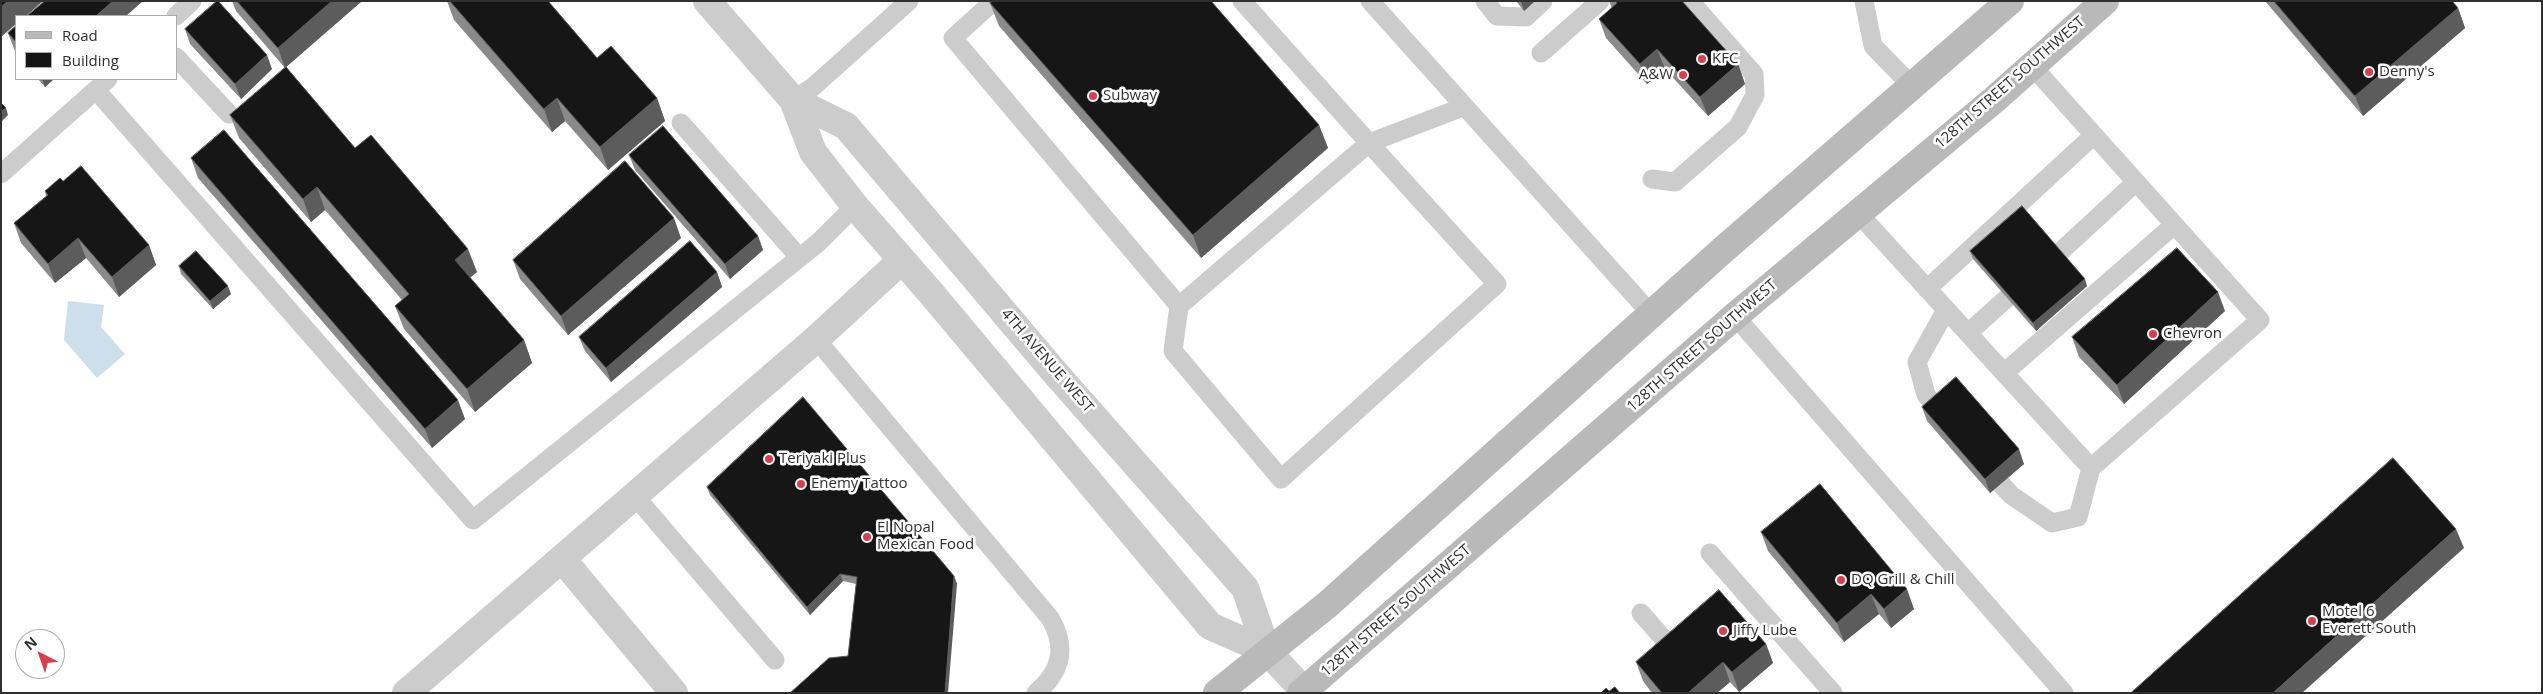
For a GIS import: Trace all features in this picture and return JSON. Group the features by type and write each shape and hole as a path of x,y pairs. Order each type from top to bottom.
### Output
{"main road":[{"path":"1217,693 1327,605 1652,315 2010,1"},
{"name":"128TH STREET SOUTHWEST","path":"1303,692 1735,316 2032,66 2105,1"}],"street":[{"name":"4TH AVENUE WEST","path":"707,1 793,100 813,152 855,206 1210,626 1268,652"},
{"name":"4TH AVENUE WEST","path":"793,100 846,126 1057,375 1246,588 1268,652 1303,692"},
{"path":"406,693 816,339 902,260"},
{"path":"562,559 674,693"}],"lane":[{"path":"177,15 192,1"},
{"path":"793,100 813,88 909,1"},
{"path":"994,1 953,38 1180,306"},
{"path":"1242,1 1369,143 1497,284 1281,479 1173,351 1180,306 1369,143 1463,107"},
{"path":"1370,1 1463,107 1652,315"},
{"path":"1485,1 1497,16 1526,17 1543,1"},
{"path":"1541,53 1600,1"},
{"path":"1652,179 1675,182 1738,127 1755,95 1754,74 1690,1"},
{"path":"1864,1 1873,46 1913,87"},
{"path":"178,59 229,114"},
{"path":"2001,484 2011,495 2052,523 2078,517 2091,468 2260,320 2032,66"},
{"path":"1,174 102,84 473,520 819,242 855,206"},
{"path":"681,123 799,257"},
{"path":"1927,289 2094,135"},
{"path":"2059,254 2136,182"},
{"path":"1858,213 2091,468"},
{"path":"2004,373 2174,225"},
{"path":"1968,333 2007,298"},
{"path":"1939,411 1926,395 1917,362 1946,310"},
{"path":"1735,316 2064,693"},
{"path":"816,339 1050,618 1059,634 1061,651 1054,674 1036,693"},
{"path":"635,496 775,660"},
{"path":"1710,553 1833,693"},
{"path":"1641,613 1676,653"}],"water":[{"path":"68,301 104,305 101,327 125,354 97,378 64,340"}],"building":[{"path":"1,1 8,1 1,7"},
{"path":"45,1 113,1 97,15 28,15"},
{"path":"217,1 267,55 235,84 185,29"},
{"path":"237,1 332,1 278,48"},
{"path":"450,1 548,1 597,58 611,46 657,98 600,147 557,98 544,109"},
{"path":"993,1 1211,1 1319,125 1193,235 990,3"},
{"path":"1615,1 1682,1 1738,64 1700,97 1657,49 1640,64 1599,19 1617,3"},
{"name":"Denny's","path":"2274,1 2452,1 2458,8 2355,96"},
{"path":"15,27 15,41 8,33"},
{"path":"286,67 355,148 371,135 468,249 455,260 524,340 467,389 395,306 409,294 317,187 303,199 230,115"},
{"path":"1,103 6,108 1,112"},
{"path":"663,126 758,236 725,264 629,155"},
{"path":"224,130 458,400 425,429 191,158"},
{"path":"625,161 674,218 561,316 513,260"},
{"path":"81,166 149,245 112,277 78,238 48,264 14,223 48,195 45,191 60,178 63,181"},
{"path":"2022,206 2085,279 2033,323 1970,251"},
{"path":"690,241 717,272 606,368 579,337"},
{"name":"Chevron","path":"2177,248 2218,292 2117,385 2072,337"},
{"path":"196,251 228,286 210,301 179,266"},
{"path":"1956,377 2019,449 1985,479 1922,407"},
{"path":"803,397 954,576 945,693 790,693 829,658 848,656 857,577 840,574 807,607 707,487"},
{"name":"Motel 6 Everett South","path":"2393,458 2456,529 2273,693 2131,693"},
{"name":"DQ Grill & Chill","path":"1820,484 1907,589 1884,609 1871,594 1837,623 1761,532"},
{"name":"Jiffy Lube","path":"1719,590 1766,644 1732,672 1723,662 1688,693 1662,693 1636,662"},
{"path":"1615,687 1620,693 1601,693 1606,688 1609,691"}],"place":[{"name":"KFC","path":"1702,59"},
{"name":"Denny's","path":"2369,72"},
{"name":"A&W","path":"1683,75"},
{"name":"Subway","path":"1093,96"},
{"name":"Chevron","path":"2153,334"},
{"name":"Teriyaki Plus","path":"769,459"},
{"name":"Enemy Tattoo","path":"801,484"},
{"name":"El Nopal Mexican Food","path":"867,537"},
{"name":"DQ Grill & Chill","path":"1841,580"},
{"name":"Motel 6 Everett South","path":"2312,621"},
{"name":"Jiffy Lube","path":"1723,631"}]}
